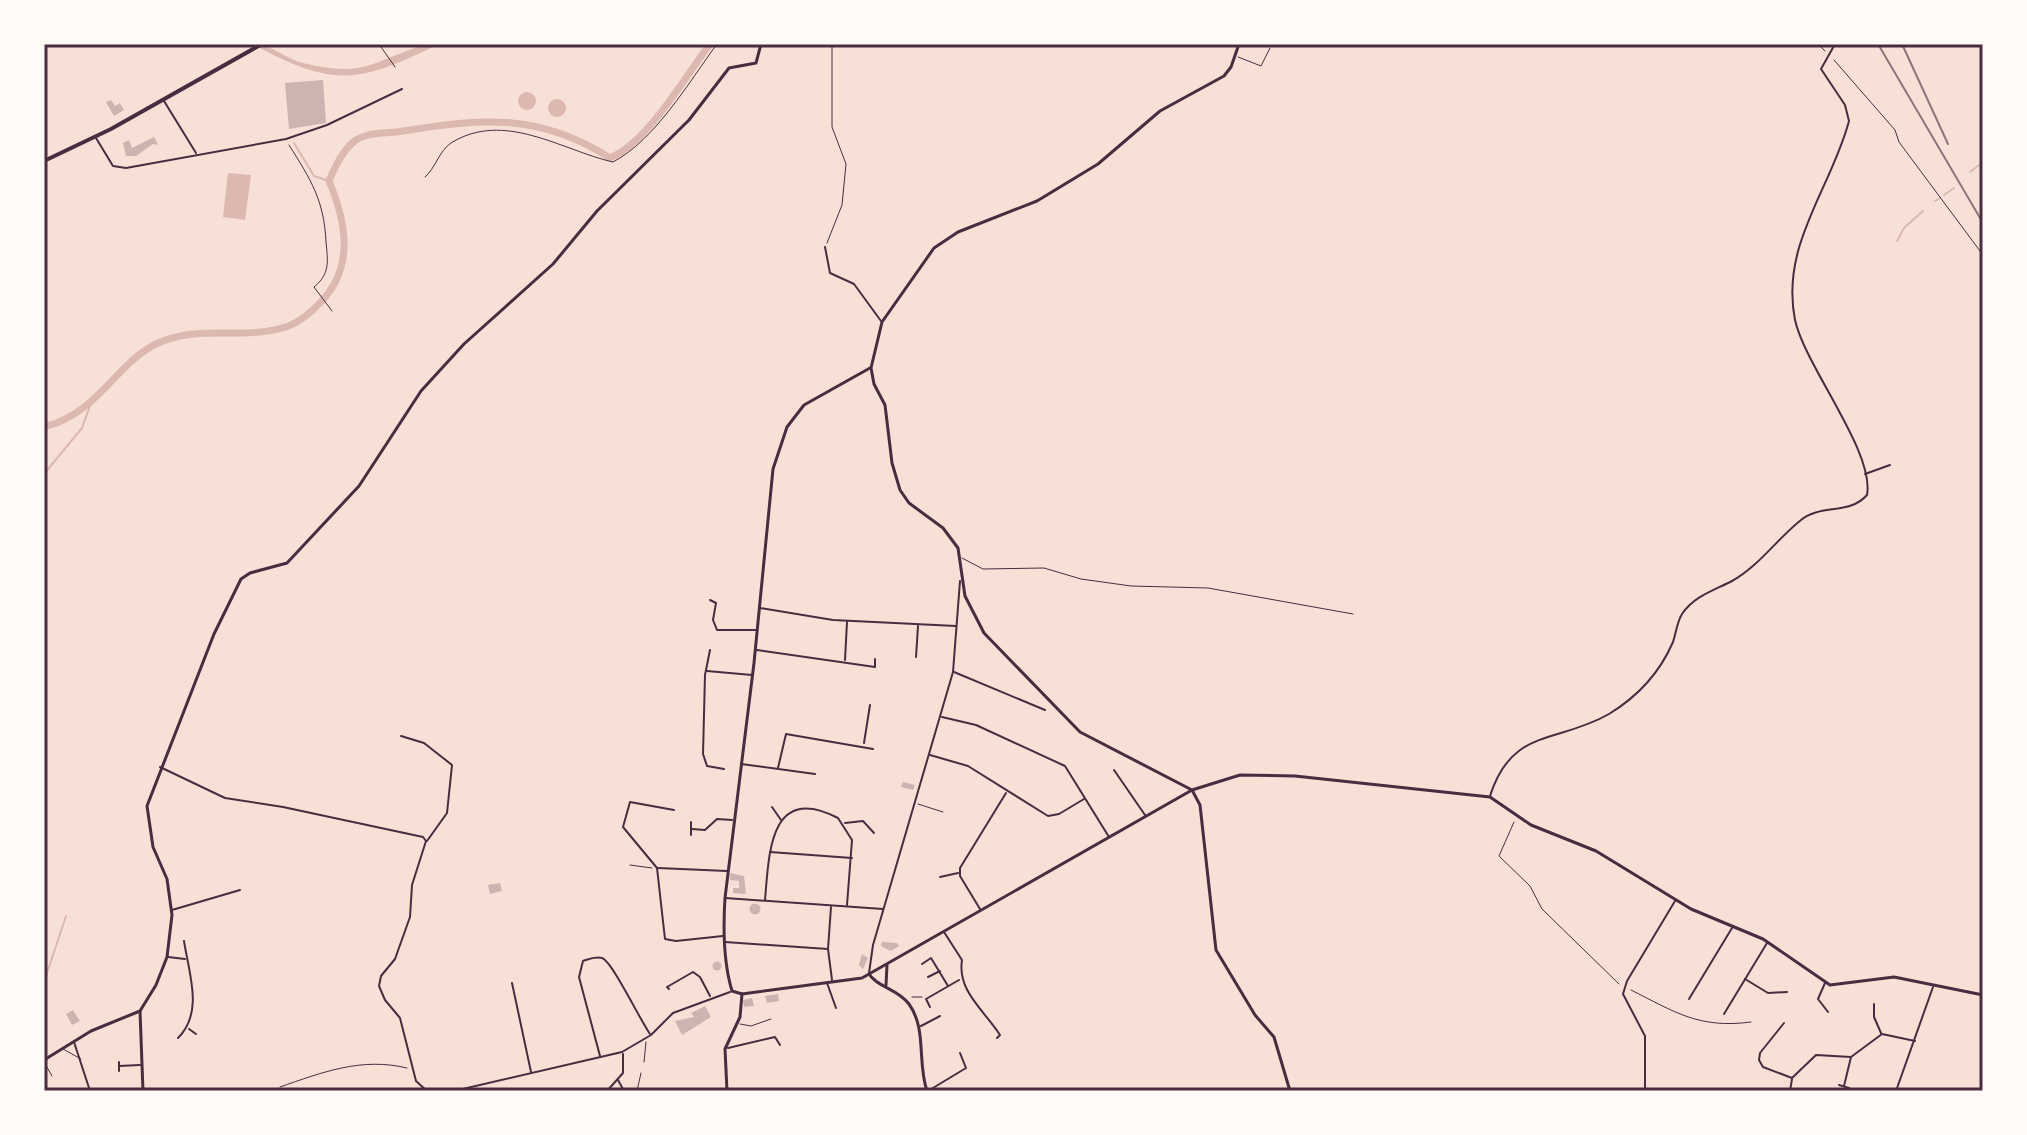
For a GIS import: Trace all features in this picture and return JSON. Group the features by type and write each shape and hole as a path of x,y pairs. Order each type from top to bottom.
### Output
{"main road":[{"path":"44,161 96,136 262,44"}],"street":[{"path":"143,1091 140,1011 156,985 167,957 171,910 167,879 153,847 147,806 214,634 241,579 287,563 359,486 421,391 464,344 553,264 597,211 689,120 729,68 756,63 761,44"},
{"path":"869,974 884,909 953,672 960,581 960,556 943,528 909,503 900,490 892,463 885,405 874,384 871,368 882,322 934,248 958,232 1037,201 1098,164 1160,111 1224,76 1239,44"},
{"path":"1490,797 1496,777 1512,754 1537,740 1608,714 1637,693 1662,666 1681,615 1695,600 1748,571 1810,514 1862,502 1868,489 1848,430 1810,357 1795,320 1794,281 1799,239 1849,121 1845,105 1821,69 1835,44"},
{"path":"96,136 113,166 126,168 286,139 327,125 402,89"},
{"path":"163,100 196,154"},
{"path":"825,247 830,273 854,284 882,322"},
{"path":"732,991 723,936 727,871 753,675 773,469 787,427 804,405 871,368"},
{"path":"1865,474 1890,465"},
{"path":"960,581 984,633 1074,727 1092,741 1192,790 1200,805 1216,950 1255,1015 1274,1037 1290,1091"},
{"path":"710,600 717,602 713,620 717,630 757,630"},
{"path":"759,608 847,621 958,626"},
{"path":"844,662 847,621"},
{"path":"916,657 918,625"},
{"path":"755,649 875,667 875,659"},
{"path":"710,650 705,671 703,754 707,766 724,769"},
{"path":"705,671 753,675"},
{"path":"953,672 992,685 1045,710"},
{"path":"864,745 870,705"},
{"path":"941,716 976,725 1065,766 1109,837"},
{"path":"778,768 786,734 864,745 873,749"},
{"path":"401,736 424,743 452,765 447,813 426,841 412,885 410,917 395,959 381,976 379,986 385,1000 400,1018 416,1081 427,1091"},
{"path":"929,755 968,766 1048,816 1059,814 1086,798"},
{"path":"741,764 815,774"},
{"path":"160,767 225,798 416,833 426,841"},
{"path":"1114,770 1146,816"},
{"path":"454,1091 622,1052 651,1035 673,1013 710,997 732,991 742,994 869,974 1192,790 1240,775 1295,776 1490,797 1517,816 1596,851 1676,900 1768,942 1825,982 1842,986 1894,977 1983,995"},
{"path":"940,877 959,872 1007,792"},
{"path":"674,810 636,800 630,802 623,827 657,868 665,939 676,941 723,936"},
{"path":"772,807 781,821"},
{"path":"668,814 669,809"},
{"path":"765,900 771,836 781,821 794,811 812,810 828,813 844,824 852,840 847,905"},
{"path":"692,829 705,830 717,819 733,820"},
{"path":"844,824 863,821 874,833"},
{"path":"691,822 691,835"},
{"path":"769,852 852,858"},
{"path":"657,868 727,871"},
{"path":"959,872 980,909"},
{"path":"171,910 240,890"},
{"path":"725,898 884,909"},
{"path":"1645,1091 1645,1036 1623,994 1676,900"},
{"path":"832,905 828,949 832,981"},
{"path":"1689,999 1733,927"},
{"path":"943,931 962,960 960,980 1000,1035 997,1038"},
{"path":"178,1038 188,1028 194,1011 184,941"},
{"path":"724,942 828,949"},
{"path":"1724,1014 1768,942"},
{"path":"167,957 187,959"},
{"path":"600,1058 579,977 583,961 591,957 602,958 615,970 637,1017 651,1035"},
{"path":"922,964 931,958 949,986"},
{"path":"886,985 887,965"},
{"path":"928,977 940,971"},
{"path":"669,989 667,987 693,972 700,977 710,997"},
{"path":"869,974 907,1001 920,1027 922,1077 928,1091 966,1068 960,1053"},
{"path":"1744,979 1768,993 1787,992"},
{"path":"930,1007 926,999 960,980"},
{"path":"827,982 836,1008"},
{"path":"1825,982 1818,999 1828,1012"},
{"path":"512,983 531,1073"},
{"path":"1896,1091 1934,985"},
{"path":"727,1091 725,1049 737,1023 742,994"},
{"path":"1874,1004 1874,1017 1882,1034"},
{"path":"44,1061 73,1041 140,1011"},
{"path":"920,1027 940,1016"},
{"path":"1784,1023 1760,1053 1759,1060 1763,1067 1792,1078"},
{"path":"188,1028 196,1034"},
{"path":"1790,1091 1792,1078 1816,1055 1851,1057 1882,1034 1915,1041"},
{"path":"725,1049 775,1037 780,1045"},
{"path":"73,1041 90,1091"},
{"path":"607,1091 618,1079 624,1065 622,1052"},
{"path":"1844,1086 1851,1057"},
{"path":"119,1066 140,1065"},
{"path":"618,1079 624,1091"},
{"path":"1839,1085 1849,1088"},
{"path":"268,1091 274,1090"}],"lane":[{"path":"1236,56 1261,66 1270,48"},
{"path":"960,556 983,569 1044,568 1081,579 1131,586 1208,588 1353,614"},
{"path":"915,803 943,812"},
{"path":"737,1023 751,1026 771,1019"},
{"path":"644,1062 645,1039"},
{"path":"62,1049 81,1059"},
{"path":"44,1061 53,1076 45,1080"},
{"path":"637,1091 641,1073"}],"path":[{"path":"379,44 395,67"},
{"path":"425,177 447,145 474,135 523,131 613,162 629,153 679,100 717,44"},
{"path":"825,247 842,205 846,164 832,127 832,44"},
{"path":"1818,44 1824,51"},
{"path":"1835,61 1895,130 1899,142 1983,255"},
{"path":"286,139 323,207 329,264 325,278 314,287 332,311"},
{"path":"1517,816 1499,856 1530,886 1542,909 1625,987 1701,1023 1724,1026 1751,1022"},
{"path":"630,865 657,868"},
{"path":"907,1001 917,995 926,999"},
{"path":"274,1090 358,1063 385,1063 412,1069"}],"shaded area":[{"path":"252,44 270,48 299,62 343,69 368,66 415,48 439,44 387,67 346,76 304,68"},
{"path":"523,92 531,92 536,101 534,108 523,110 518,105 518,97"},
{"path":"553,99 561,99 566,108 564,115 553,117 548,112 548,104"},
{"path":"228,173 251,175 245,220 223,217"}],"building":[{"path":"323,80 326,123 289,129 285,83"},
{"path":"111,100 115,106 120,103 124,110 114,116 106,102"},
{"path":"154,137 158,145 153,144 136,156 126,156 123,143 129,140 132,148"},
{"path":"903,782 915,785 913,790 901,787"},
{"path":"730,873 744,876 746,894 733,893 733,888 739,888 739,881 730,880"},
{"path":"500,883 502,891 490,894 488,885"},
{"path":"755,903 761,909 755,915 749,909"},
{"path":"882,942 897,943 899,946 891,951 881,946"},
{"path":"862,954 868,958 863,969 859,965"},
{"path":"717,961 722,966 717,971 712,966"},
{"path":"778,994 779,1001 767,1003 765,996"},
{"path":"752,998 754,1006 744,1007 743,1000"},
{"path":"705,1006 711,1017 682,1035 675,1021 694,1017 691,1013"},
{"path":"73,1010 80,1021 72,1025 66,1014"}],"waterway":[{"path":"44,427 79,411 141,353 156,344 187,335 250,333 282,328 297,322 314,308 330,291 338,276 344,246 340,213 329,181 343,153 361,137 459,123 510,123 559,133 610,158 624,150 652,123 710,44"},
{"path":"294,143 314,176 329,181"},
{"path":"1970,172 1983,162"},
{"path":"1944,195 1954,188"},
{"path":"1935,201 1940,198"},
{"path":"1897,241 1904,228 1923,211"},
{"path":"44,474 82,428 91,403"},
{"path":"44,982 66,916"}],"railway":[{"path":"1878,44 1983,223"},
{"path":"1902,44 1948,144"}]}
